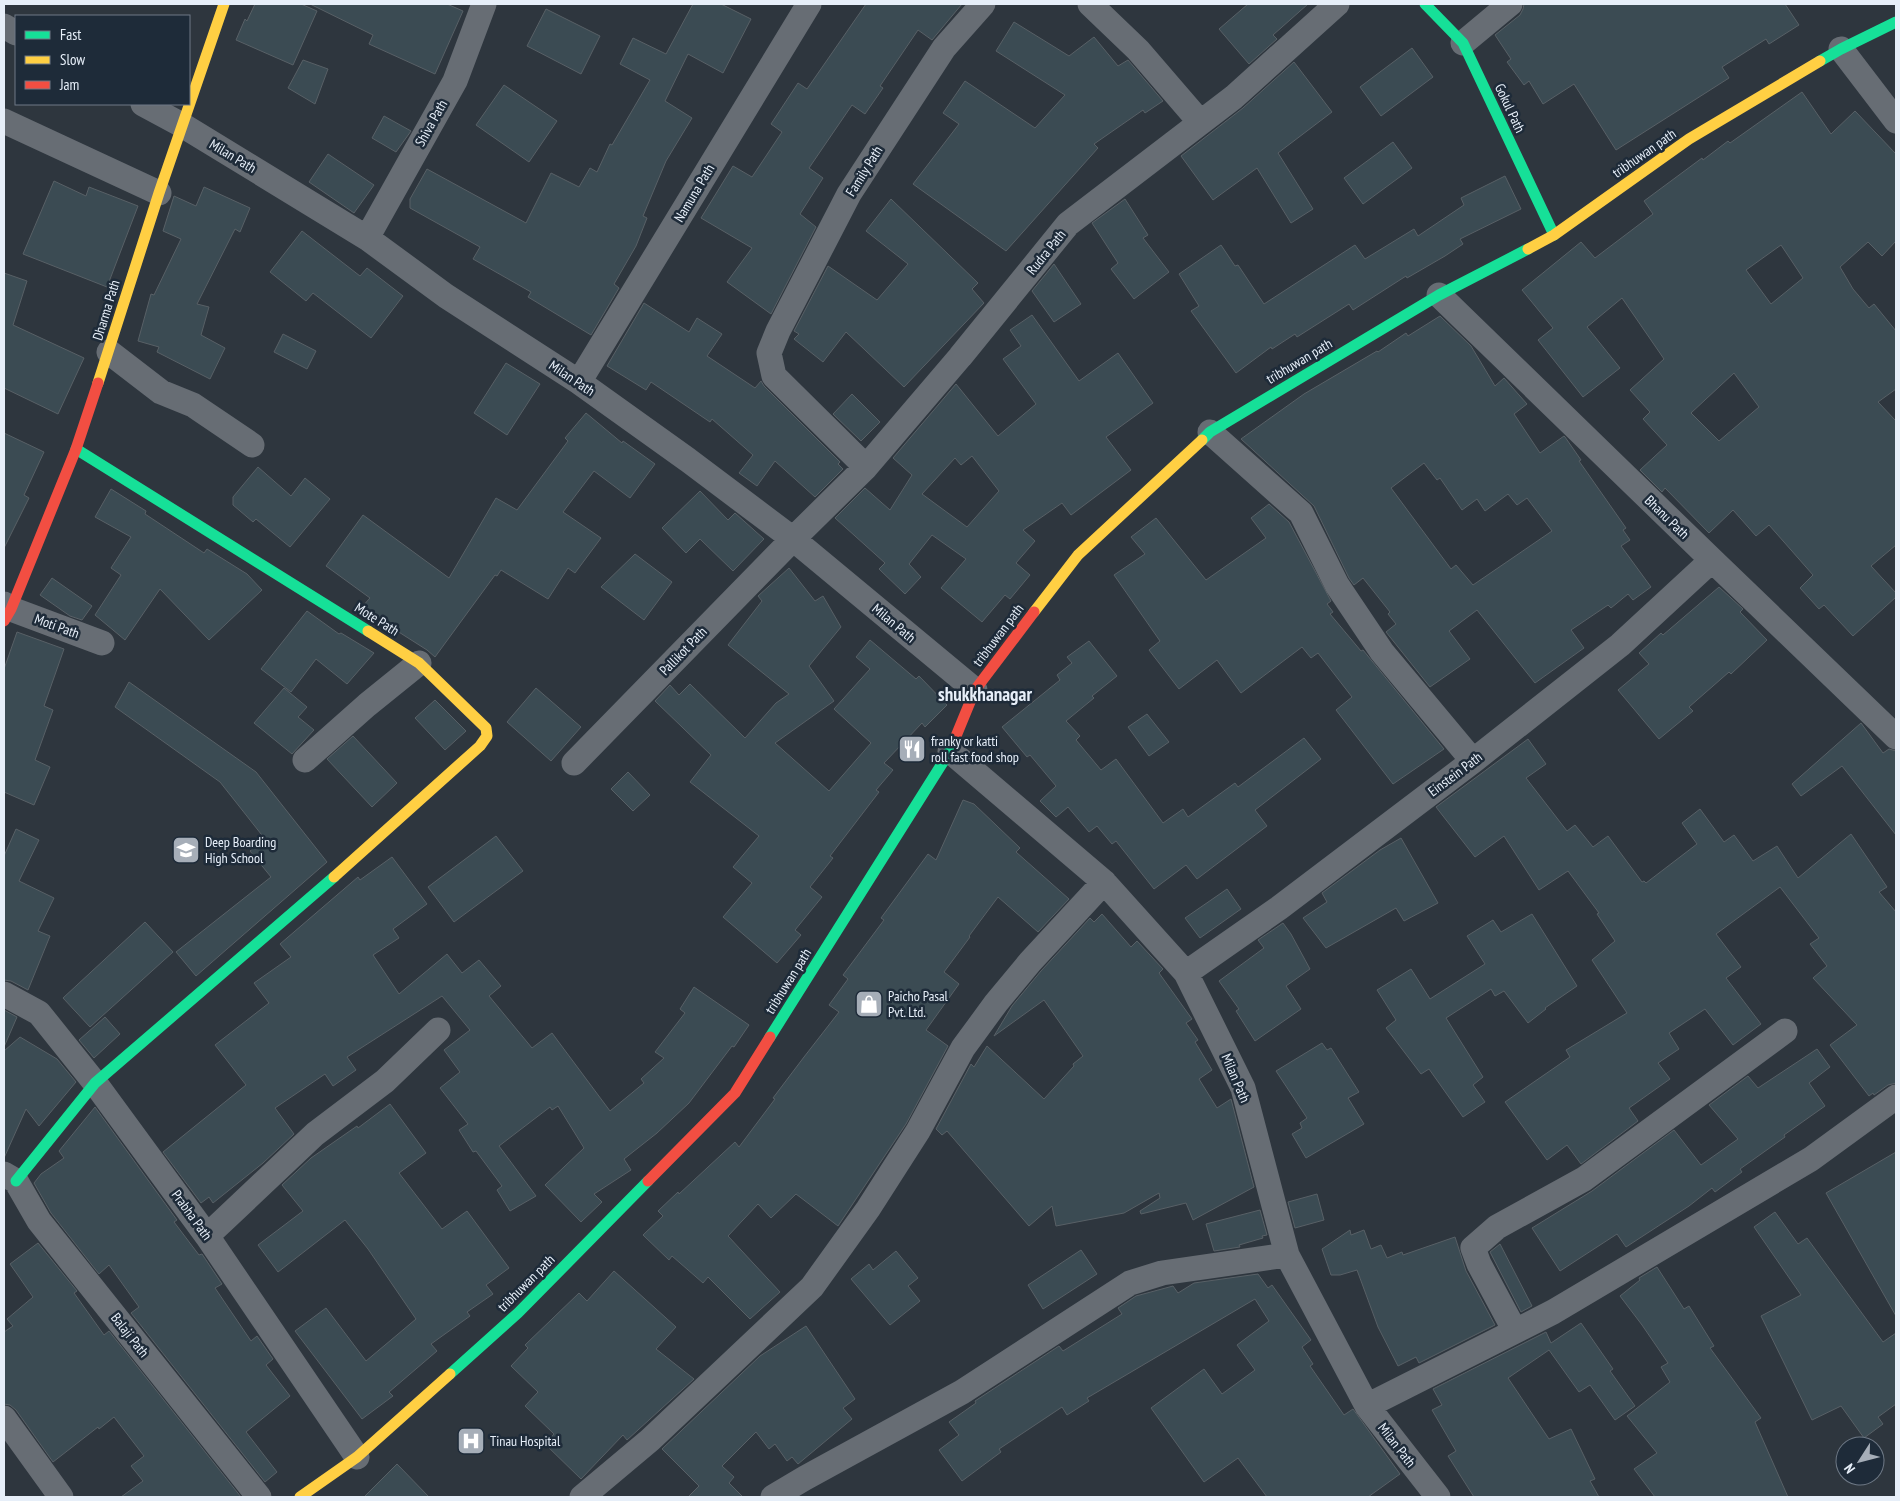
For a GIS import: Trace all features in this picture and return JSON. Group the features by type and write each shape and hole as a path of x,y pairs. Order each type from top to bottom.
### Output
{"street":[{"name":"Dharma Path","path":"190,102 224,4"},
{"name":"Shiva Path","path":"367,238 455,80 484,4"},
{"name":"Namuna Path","path":"579,382 809,4"},
{"name":"Family Path","path":"866,467 774,376 769,353 778,331 849,194 944,48 983,4"},
{"path":"1090,4 1138,50 1200,122"},
{"name":"Rudra Path","path":"793,539 866,467 960,357 1068,224 1234,97 1336,4"},
{"name":"Gokul Path","path":"1425,4 1463,43 1554,235"},
{"path":"1463,43 1510,4"},
{"name":"tribhuwan path","path":"300,1497 357,1457 518,1313 735,1093 950,751 975,690 1078,555 1210,432 1439,295 1554,235 1689,139 1841,49 1896,22"},
{"path":"4,26 15,32"},
{"path":"1841,49 1896,121"},
{"name":"Milan Path","path":"145,105 182,125 367,238 446,296 579,382 688,460 793,539 975,690"},
{"name":"Dharma Path","path":"6,611 76,449 189,105"},
{"path":"4,121 159,193"},
{"name":"Bhanu Path","path":"1439,295 1896,737"},
{"path":"109,352 161,392 193,406 252,445"},
{"path":"1210,432 1301,512 1337,585 1382,652 1474,761"},
{"name":"Mote Path","path":"76,449 419,663 486,728 487,736 480,746 351,862 95,1083"},
{"name":"Pallikot Path","path":"574,763 793,539"},
{"name":"Einstein Path","path":"1186,973 1279,908 1474,761 1620,646 1712,560"},
{"name":"Moti Path","path":"6,611 102,642"},
{"path":"305,760 366,705 419,663"},
{"name":"Milan Path","path":"950,751 1104,882 1186,973 1243,1088 1287,1255 1367,1406 1438,1497"},
{"path":"582,1497 650,1440 812,1287 868,1209 918,1131 963,1048 996,1003 1104,882"},
{"name":"Prabha Path","path":"4,994 39,1012 95,1083 207,1236 357,1457"},
{"path":"207,1236 314,1134 385,1081 438,1030"},
{"path":"1515,1331 1479,1264 1473,1248 1497,1227 1584,1179 1785,1031"},
{"path":"10,1178 50,1136 95,1083"},
{"path":"1367,1406 1553,1312 1811,1159 1896,1097"},
{"name":"Balaji Path","path":"10,1178 39,1221 258,1497"},
{"path":"773,1497 962,1392 1130,1283 1162,1273 1287,1255"},
{"path":"4,1418 62,1497"}],"building":[{"path":"255,4 301,4 317,11 293,65 236,40 245,19 247,21"},
{"path":"310,4 447,4 463,11 435,74 369,44 373,35"},
{"path":"693,4 721,4 751,19 723,73 688,54 665,101 692,118 666,161 643,216 647,218 636,246 614,284 619,288 591,335 528,297 531,292 473,259 480,247 410,208 410,199 427,169 526,223 551,173 579,187 590,168 597,172 610,144 612,145 650,80 620,64 633,38 666,54"},
{"path":"866,4 962,4 932,40 918,30 880,86 883,88 865,114 852,105 809,168 823,178 800,214 816,227 771,314 727,282 752,248 701,218 733,166 752,177 782,132 771,124 798,83 807,89"},
{"path":"1248,4 1308,4 1273,35 1277,39 1249,64 1219,29"},
{"path":"1524,4 1785,4 1799,25 1769,44 1766,39 1722,67 1729,78 1616,150 1574,84 1543,104 1529,81 1524,85 1507,62 1511,59 1495,35 1520,15"},
{"path":"546,9 600,36 581,74 527,46"},
{"path":"1014,22 1069,56 1094,37 1118,66 1128,60 1163,101 1145,113 1143,110 1094,144 1098,148 1006,251 913,184 959,124 943,113 965,81 1035,128 1065,95 996,51"},
{"path":"1412,48 1433,77 1381,116 1360,87"},
{"path":"303,60 328,69 315,104 288,88"},
{"path":"1294,62 1332,112 1278,153 1313,209 1291,223 1257,168 1213,200 1181,156 1243,108"},
{"path":"504,85 557,121 529,162 476,125"},
{"path":"1802,92 1831,134 1855,111 1896,154 1896,241 1882,256 1868,242 1840,267 1853,289 1869,308 1874,304 1896,331 1896,389 1878,402 1896,421 1896,545 1871,566 1896,593 1896,597 1853,636 1824,605 1819,609 1800,588 1813,575 1769,525 1756,536 1733,510 1709,533 1665,488 1662,492 1640,470 1667,445 1643,419 1650,412 1630,390 1664,359 1622,298 1587,327 1620,368 1583,397 1538,340 1553,328 1522,290 1581,242 1595,258 1653,214 1644,201 1702,158 1703,160 1728,141 1730,143","holes":["1781,245 1803,278 1771,304 1746,270","1734,373 1759,407 1719,441 1691,413"]},
{"path":"384,116 411,131 396,152 372,138"},
{"path":"1393,142 1412,168 1363,204 1344,178"},
{"path":"328,154 374,185 354,213 309,182"},
{"path":"1505,176 1521,209 1460,239 1463,244 1445,256 1407,278 1406,276 1353,310 1349,304 1297,337 1295,334 1272,349 1271,347 1236,373 1191,311 1199,306 1179,274 1221,245 1235,266 1238,265 1264,304 1355,245 1365,259 1414,229 1418,236 1464,205 1461,198"},
{"path":"54,181 86,196 89,187 138,206 107,287 23,254"},
{"path":"204,187 250,208 240,232 235,229 197,304 209,307 201,335 225,348 210,379 157,352 159,347 138,341 151,294 154,295 181,239 163,231 174,196 196,206"},
{"path":"891,199 978,283 972,289 984,303 904,387 846,332 823,362 794,339 799,334 794,331 828,266 877,300 908,264 866,231"},
{"path":"1125,199 1148,235 1143,238 1169,272 1134,299 1111,269 1118,263 1092,223"},
{"path":"302,231 360,276 367,268 403,296 371,338 313,293 306,301 270,272"},
{"path":"1054,264 1081,304 1054,322 1032,291"},
{"path":"4,273 27,281 13,325 84,358 58,414 4,388"},
{"path":"644,303 689,332 697,318 722,334 707,356 755,388 761,381 840,462 838,464 843,469 815,497 775,461 757,486 739,473 753,455 712,419 710,422 651,382 646,390 607,366"},
{"path":"1032,315 1079,381 1118,353 1153,403 1106,437 1131,470 1071,515 1062,503 1023,530 1035,541 1016,563 1030,575 1010,599 1005,595 982,622 941,588 966,559 932,535 909,564 921,577 905,594 879,569 885,563 835,518 865,488 890,510 912,475 893,458 956,384 998,436 1036,404 1003,359 1021,346 1010,330","holes":["972,456 999,491 967,527 922,494 955,458 961,465"]},
{"path":"1440,316 1471,346 1495,386 1504,378 1527,404 1514,414 1540,453 1565,437 1581,460 1579,461 1626,528 1623,530 1630,540 1621,546 1651,587 1633,600 1628,594 1611,608 1608,605 1571,630 1584,648 1535,683 1477,610 1449,631 1470,659 1430,687 1386,632 1396,624 1388,614 1390,612 1363,578 1354,585 1349,578 1314,506 1241,439 1304,394 1378,352 1406,333 1408,336","holes":["1424,463 1437,480 1440,478 1462,510 1477,499 1485,511 1508,494 1517,505 1527,498 1552,531 1473,585 1456,565 1451,569 1391,488"]},
{"path":"283,334 316,351 307,369 274,352"},
{"path":"506,363 540,384 507,435 474,413"},
{"path":"852,394 880,422 861,441 833,414"},
{"path":"586,413 622,443 623,441 655,464 630,498 594,471 563,512 601,538 575,573 568,568 548,599 501,570 497,576 495,575 435,657 361,608 370,598 326,566 363,515 449,578 496,498 517,510 568,441 565,438"},
{"path":"4,433 44,452 24,495 29,498 4,548"},
{"path":"258,467 291,496 305,478 330,499 290,547 256,519 253,522 233,505 233,497"},
{"path":"111,489 146,511 145,514 204,553 207,549 247,574 262,590 209,640 160,589 125,640 95,615 121,575 111,568 131,537 95,517"},
{"path":"700,491 728,520 735,513 764,539 733,571 700,539 686,553 662,528"},
{"path":"1269,504 1289,522 1331,601 1327,604 1333,612 1330,614 1361,651 1363,650 1444,749 1393,784 1336,710 1352,697 1318,653 1311,658 1302,647 1241,693 1217,660 1179,689 1149,650 1160,641 1114,575 1145,554 1131,537 1156,518 1206,580 1266,538 1251,518"},
{"path":"635,554 672,582 644,620 601,587"},
{"path":"789,568 815,601 823,596 841,627 809,666 834,701 775,743 829,791 871,743 834,709 870,669 856,657 870,640 916,679 919,676 947,705 925,727 922,723 884,763 893,770 876,790 879,792 830,856 833,858 810,887 822,897 795,930 801,935 777,963 723,917 752,883 733,867 759,836 690,782 711,755 655,701 670,685 679,695 690,684 745,738 776,703 789,694 728,645 762,601 758,596"},
{"path":"52,578 92,606 82,620 70,616 40,595"},
{"path":"1719,587 1743,609 1740,612 1767,640 1731,674 1729,672 1689,707 1693,711 1659,739 1618,690 1649,664 1639,653"},
{"path":"307,611 339,634 341,633 374,653 347,684 316,659 291,692 261,669"},
{"path":"17,632 64,649 44,706 53,710 35,760 50,767 34,805 4,792 4,669"},
{"path":"1089,641 1117,676 1092,696 1094,698 1066,721 1080,736 1076,740 1101,770 1116,759 1163,823 1183,809 1188,817 1235,783 1238,787 1304,738 1321,759 1255,810 1267,826 1197,879 1186,865 1154,889 1116,841 1112,844 1097,826 1089,832 1068,807 1056,817 1040,801 1056,786 1030,755 1027,757 1002,727 1060,680 1057,675 1072,663 1067,657"},
{"path":"129,682 256,772 327,862 196,976 176,952 271,877 250,851 265,839 220,782 115,707"},
{"path":"284,688 307,707 298,717 314,730 292,754 254,723"},
{"path":"536,688 581,727 551,761 507,722"},
{"path":"435,700 466,731 445,750 415,718"},
{"path":"1147,714 1169,742 1149,756 1128,727"},
{"path":"1861,723 1883,753 1889,749 1896,751 1896,835 1842,766 1801,796 1792,784"},
{"path":"353,736 397,783 372,807 327,759"},
{"path":"1528,739 1546,764 1526,778 1567,831 1575,825 1593,847 1608,836 1642,882 1646,883 1697,844 1682,823 1700,809 1724,842 1734,835 1753,861 1777,846 1798,878 1851,834 1887,887 1879,892 1896,912 1896,1083 1888,1085 1874,1095 1873,1093 1869,1096 1830,1045 1857,1025 1813,978 1827,966 1810,944 1819,938 1780,887 1716,934 1741,967 1726,978 1761,1024 1733,1045 1705,1009 1669,1033 1679,1049 1658,1063 1670,1079 1629,1108 1638,1121 1581,1164 1567,1145 1547,1160 1505,1102 1570,1057 1566,1050 1627,1013 1592,960 1615,941 1597,914 1599,913 1568,871 1539,890 1504,836 1475,857 1436,807"},
{"path":"628,772 650,795 633,811 611,789"},
{"path":"963,800 974,804 1020,848 1016,852 1069,899 1038,932 998,897 969,936 944,972 959,984 926,1030 948,1046 906,1124 838,1226 796,1194 771,1218 758,1204 728,1236 780,1292 750,1319 708,1277 703,1283 672,1256 669,1260 643,1235 663,1216 658,1211 678,1192 679,1194 735,1142 739,1147 775,1099 773,1098 839,1012 829,1005 848,979 843,975 884,920 881,918 928,854 936,860"},
{"path":"16,829 39,840 19,881 54,898 38,931 50,936 28,990 11,981 4,980 4,856"},
{"path":"496,836 523,871 454,922 428,887"},
{"path":"1401,838 1438,903 1404,921 1396,908 1326,948 1303,918 1327,902 1322,893 1380,850"},
{"path":"392,857 427,904 393,929 399,938 373,955 399,994 447,954 462,973 479,960 501,986 489,996 532,1048 552,1033 610,1111 644,1083 641,1079 664,1058 655,1052 685,1013 680,1009 694,987 749,1025 734,1047 732,1046 689,1103 657,1133 624,1159 631,1170 594,1194 602,1202 581,1222 545,1185 584,1148 558,1106 552,1110 550,1107 499,1146 536,1196 510,1211 497,1190 502,1186 476,1151 473,1152 459,1130 468,1124 440,1088 460,1072 444,1050 470,1030 442,996 347,1057 356,1070 333,1086 325,1074 275,1108 294,1134 263,1163 213,1203 209,1197 201,1203 163,1152 246,1085 215,1045 269,1003 254,983 291,957 280,944 358,877 360,880"},
{"path":"1227,889 1241,909 1200,938 1185,918"},
{"path":"1102,914 1131,947 1137,941 1163,969 1159,973 1192,1019 1186,1023 1198,1040 1195,1042 1212,1070 1199,1079 1217,1108 1231,1099 1254,1187 1193,1220 1186,1203 1141,1214 1140,1211 1160,1198 1159,1193 1124,1213 1056,1226 1052,1206 1029,1226 947,1131 942,1135 936,1129 971,1064 974,1067 987,1046 1044,1099 1074,1066 1073,1064 1083,1056 1044,1000 994,1036 1012,1006 1041,971 1090,918 1094,922"},
{"path":"1532,914 1577,986 1545,1008 1528,1023 1504,991 1495,996 1491,989 1446,1018 1483,1077 1473,1085 1485,1102 1463,1117 1429,1069 1421,1074 1386,1028 1396,1020 1377,990 1411,969 1430,999 1485,964 1467,936 1493,920 1501,932"},
{"path":"145,922 173,952 90,1027 63,998"},
{"path":"1283,923 1310,969 1286,986 1301,1009 1255,1041 1236,1011 1239,1009 1219,981 1264,948 1258,940"},
{"path":"4,1010 17,1017 4,1047"},
{"path":"105,1017 120,1034 94,1058 79,1040"},
{"path":"20,1037 57,1059 76,1082 39,1126 26,1109 4,1158 4,1051"},
{"path":"1322,1043 1327,1050 1331,1048 1359,1092 1348,1098 1364,1124 1306,1158 1292,1134 1302,1128 1300,1123 1307,1118 1276,1071"},
{"path":"1817,1049 1830,1067 1809,1083 1825,1106 1740,1169 1742,1172 1715,1192 1712,1188 1689,1206 1626,1247 1617,1234 1560,1271 1532,1228 1592,1191 1674,1130 1701,1165 1738,1139 1709,1105 1748,1076 1758,1088"},
{"path":"390,1104 426,1153 399,1173 442,1229 467,1211 509,1268 486,1285 493,1294 467,1312 470,1316 431,1344 437,1351 389,1392 393,1396 362,1419 295,1331 326,1308 366,1361 416,1319 368,1249 345,1220 278,1272 258,1245 303,1211 282,1185 311,1158 357,1126 358,1128"},
{"path":"95,1107 177,1220 174,1222 199,1255 202,1254 222,1284 215,1288 251,1341 257,1336 273,1359 266,1365 290,1396 246,1432 277,1472 265,1482 131,1313 139,1307 109,1265 99,1274 51,1213 34,1183 41,1174 64,1158 59,1151"},
{"path":"1896,1152 1896,1316 1826,1193"},
{"path":"1317,1194 1324,1220 1295,1228 1288,1202"},
{"path":"1260,1210 1267,1235 1239,1245 1240,1247 1214,1251 1206,1224"},
{"path":"1775,1212 1798,1244 1807,1238 1883,1342 1896,1333 1896,1404 1878,1417 1883,1424 1867,1436 1863,1436 1841,1406 1812,1420 1761,1316 1801,1295 1754,1227"},
{"path":"1350,1230 1351,1235 1364,1230 1371,1249 1381,1245 1387,1258 1402,1252 1403,1255 1455,1237 1466,1271 1495,1325 1419,1363 1416,1357 1398,1366 1378,1327 1357,1270 1340,1275 1331,1275 1322,1249"},
{"path":"38,1243 77,1291 74,1293 104,1335 109,1331 241,1497 121,1497 143,1481 131,1466 144,1456 114,1417 53,1462 16,1410 10,1405 4,1404 4,1332 13,1326 7,1319 33,1297 10,1264"},
{"path":"1500,1244 1532,1306 1521,1312 1490,1252"},
{"path":"1081,1250 1097,1274 1043,1309 1028,1285"},
{"path":"896,1251 918,1278 908,1286 920,1301 890,1325 851,1279 869,1264 873,1270"},
{"path":"1657,1267 1684,1309 1689,1306 1714,1346 1710,1348 1761,1418 1755,1422 1788,1497 1655,1497 1634,1469 1657,1453 1627,1416 1670,1382 1661,1367 1668,1363 1620,1296 1640,1280 1639,1278"},
{"path":"614,1271 676,1327 656,1349 694,1379 627,1440 623,1435 581,1479 545,1444 554,1434 525,1406 538,1392 511,1366 528,1348 525,1345 579,1293 587,1301"},
{"path":"1258,1274 1268,1288 1272,1285 1311,1340 1302,1347 1313,1364 1310,1366 1344,1415 1353,1409 1400,1474 1368,1497 1267,1497 1238,1458 1204,1482 1151,1408 1204,1369 1222,1394 1255,1370 1237,1345 1269,1321 1255,1299 1087,1398 1089,1401 1067,1415 1062,1407 999,1449 1001,1452 962,1481 939,1450 959,1435 949,1422 976,1403 975,1401 1059,1346 1063,1351 1122,1314 1118,1308 1136,1296 1173,1286 1178,1293 1194,1283"},
{"path":"1581,1323 1613,1369 1610,1371 1635,1406 1615,1420 1590,1385 1579,1392 1549,1350 1508,1378 1549,1439 1571,1429 1595,1479 1590,1481 1599,1497 1474,1497 1448,1456 1456,1451 1432,1410 1442,1405 1433,1389 1546,1332 1551,1343"},
{"path":"806,1326 855,1399 843,1408 852,1419 798,1464 792,1457 787,1461 775,1444 769,1449 756,1432 722,1466 734,1477 729,1483 743,1497 688,1497 699,1486 662,1449 760,1356"},
{"path":"397,1464 429,1497 364,1497"}],"traffic: fast":[{"path":"1425,4 1463,43 1554,235"},
{"path":"1820,61 1896,22"},
{"path":"1202,440 1210,432 1439,295 1528,249"},
{"path":"76,449 368,631"},
{"path":"770,1037 950,751 954,741"},
{"path":"16,1181 95,1083 334,877"},
{"path":"450,1374 518,1313 648,1181"}],"traffic: slow":[{"path":"190,103 224,4"},
{"path":"1528,249 1554,235 1689,139 1820,61"},
{"path":"98,383 189,105"},
{"path":"1034,612 1078,555 1202,440"},
{"path":"334,877 480,746 487,736 486,728 419,663 368,631"},
{"path":"300,1497 357,1457 450,1374"}],"traffic: jam":[{"path":"4,621 11,609 76,449 98,383"},
{"path":"954,741 975,690 1034,612"},
{"path":"648,1181 735,1093 770,1037"}],"place":[{"name":"franky or katti roll fast food shop","path":"912,749"},
{"name":"Deep Boarding High School","path":"186,850"},
{"name":"Paicho Pasal Pvt. Ltd.","path":"869,1004"},
{"name":"Tinau Hospital","path":"471,1441"}],"district":[{"name":"shukkhanagar","path":"985,694"}]}
